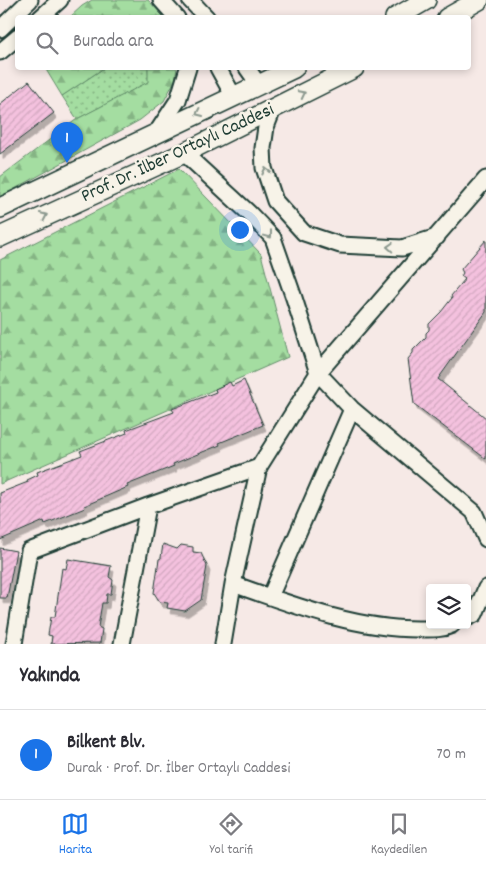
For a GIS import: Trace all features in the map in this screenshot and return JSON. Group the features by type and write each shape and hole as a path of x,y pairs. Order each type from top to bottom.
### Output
{"street":[{"path":"0,28 30,0"},
{"path":"43,15 60,0"},
{"path":"161,0 174,15"},
{"path":"190,0 204,15"},
{"path":"399,15 426,0"},
{"path":"452,15 478,0"},
{"path":"0,52 15,40"},
{"path":"157,132 178,100 187,70"},
{"path":"219,70 248,121"},
{"path":"248,70 273,108 266,127 264,168 275,201 304,232 340,245 402,248 437,237"},
{"name":"Prof. Dr. İlber Ortaylı Caddesi","path":"0,208 290,70"},
{"name":"Prof. Dr. İlber Ortaylı Caddesi","path":"0,237 184,153 350,70"},
{"path":"184,153 249,212 273,238 318,373 352,409 474,512 486,539"},
{"path":"223,644 233,584 259,467 318,373 486,180"},
{"path":"270,597 352,409"},
{"path":"14,644 29,551 259,467"},
{"path":"122,644 148,506"},
{"path":"233,584 320,614 397,629 426,629"},
{"path":"471,616 475,614 486,588"}],"green space":[{"path":"92,0 148,0 162,15 72,15"},
{"path":"46,70 101,70 62,96"},
{"path":"101,70 148,70 149,82 77,119 62,96"},
{"path":"148,70 177,70 175,80 164,101 140,120 0,197 0,177 77,119 148,82"},
{"path":"179,169 261,254 288,357 0,484 0,260"}],"building":[{"path":"29,81 54,113 0,154 0,104"},
{"path":"486,240 486,312 438,379 486,418 486,459 414,404 408,359 413,350 426,337 429,324 441,312 465,279 461,276 463,273 461,269"},
{"path":"244,380 263,425 173,464 174,466 127,485 128,487 84,506 85,508 45,524 44,521 0,540 0,493 28,482 27,480 38,475 37,472 82,455 80,451 127,433 126,430 174,412 172,409 216,392 215,389 230,382 232,386"},
{"path":"163,544 177,549 181,545 193,547 193,552 201,553 207,566 201,600 185,611 167,608 168,603 160,602 154,593"},
{"path":"0,548 16,551 7,598 0,598"},
{"path":"68,559 111,566 109,577 113,580 111,594 107,594 106,603 102,603 98,627 102,629 100,643 51,644 52,636 48,635 51,617 55,617 62,568 66,569"}],"place":[{"name":"Bilkent Blv.","path":"67,163"}]}
